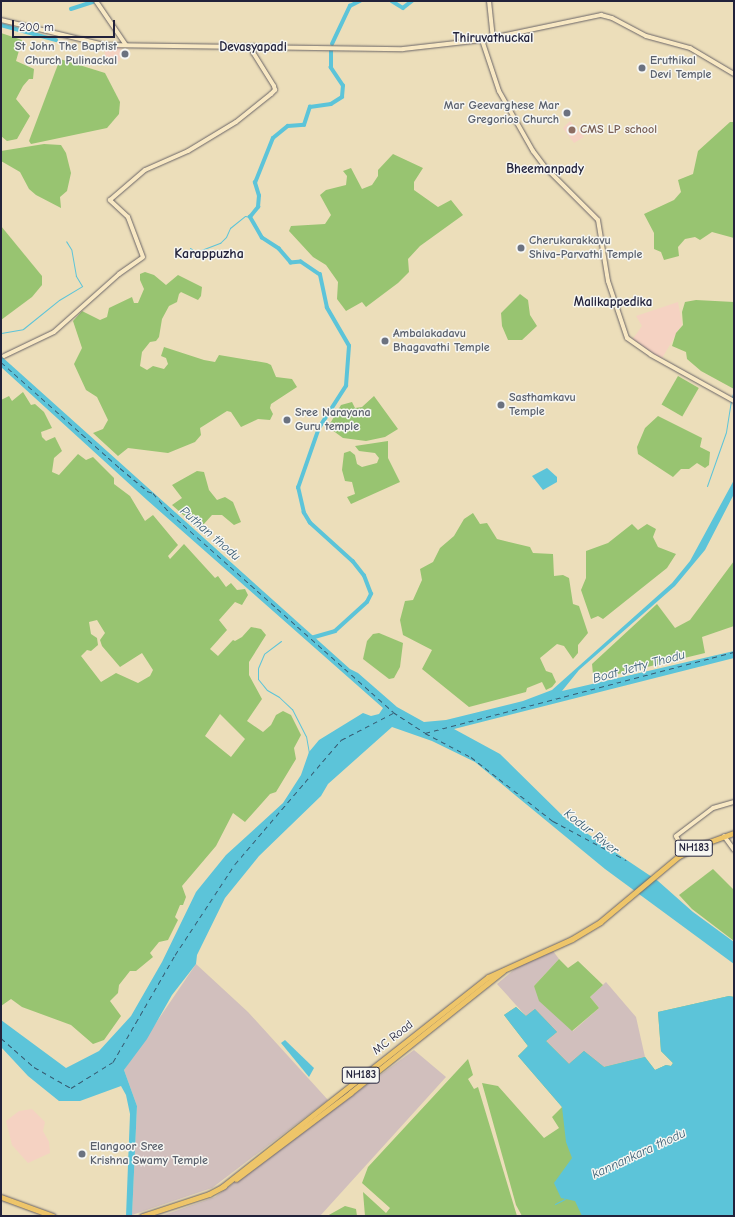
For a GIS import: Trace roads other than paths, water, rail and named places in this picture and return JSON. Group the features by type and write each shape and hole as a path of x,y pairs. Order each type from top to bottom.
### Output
{"highway":[{"name":"MC Road","path":"222,1187 363,1073 488,976 572,939 600,922 658,872 685,852 734,833"},
{"name":"MC Road","path":"142,1216 208,1194 222,1187 256,1164 368,1078 505,969"},
{"path":"363,1073 368,1078"},
{"path":"1,1196 53,1216"}],"main road":[{"path":"96,1 126,45"},
{"path":"489,1 493,37"},
{"path":"1,20 96,44 403,49 482,40 588,17 608,16 646,36 690,48 734,74"},
{"path":"482,40 498,92 533,152 545,167 596,217 608,281 627,338 657,359 732,400"},
{"path":"4,356 54,332 119,274 143,258 128,217 110,200 145,170 188,152 236,122 275,90 253,53 253,46"},
{"path":"685,852 676,836 713,808 734,802"},
{"path":"724,836 734,850"}],"water":[{"path":"1,356 350,669 358,673 397,707 424,722 446,720 523,701 552,690 672,583 690,561 734,480 734,494 705,550 675,586 579,670 562,691 734,651 734,658 454,729 500,754 567,820 658,881 693,912 734,942 734,964 605,869 475,762 432,741 392,727 328,784 321,796 259,856 225,898 197,955 196,964 172,995 147,1039 124,1070 137,1106 132,1216 126,1216 130,1114 126,1095 121,1086 80,1101 59,1101 28,1076 1,1047 1,1020 66,1068 99,1051 131,1016 162,962 196,892 226,855 283,803 301,775 309,752 319,740 363,713 371,716 379,714 383,708 147,500 1,367"},
{"path":"547,468 557,477 557,482 543,490 532,476"},
{"path":"729,996 734,997 734,1216 582,1216 575,1201 561,1198 554,1183 572,1158 566,1142 562,1107 518,1056 528,1046 504,1015 516,1007 526,1016 535,1009 557,1032 546,1041 569,1064 584,1051 604,1067 645,1057 655,1070 666,1065 671,1066 673,1063 661,1051 658,1012"},
{"path":"285,1040 314,1068 309,1077 281,1043"}],"waterway":[{"path":"332,44 350,6 360,1"},
{"path":"392,1 403,8 412,1"},
{"path":"71,9 93,2"},
{"path":"1,25 56,40"},
{"path":"311,638 335,631 367,602 371,594 364,576 353,562 310,523 304,513 298,488 319,428 346,386 349,346 327,308 320,275 301,262 291,263 279,249 262,238 250,217 258,207 259,196 255,183 273,138 288,126 304,125 310,107 331,104 342,97 343,86 331,68 331,50"},
{"path":"190,248 196,252 220,243 226,237 230,228 245,216 250,217"},
{"path":"1,333 23,329 59,300 82,286 76,276 71,249 66,241"},
{"path":"732,397 734,390"},
{"path":"707,486 726,432 731,400"},
{"path":"281,641 264,654 258,668 258,679 267,690 279,697 292,709 306,736 309,753"},
{"name":"kannankara thodu","path":"555,1204 565,1199"}],"place":[{"name":"St John The Baptist Church Pulinackal","path":"125,54"},
{"name":"Eruthikal Devi Temple","path":"642,68"},
{"name":"Mar Geevarghese Mar Gregorios Church","path":"567,113"},
{"name":"CMS LP school","path":"572,130"},
{"name":"Cherukarakkavu Shiva-Parvathi Temple","path":"521,248"},
{"name":"Ambalakadavu Bhagavathi Temple","path":"385,341"},
{"name":"Sasthamkavu Temple","path":"501,405"},
{"name":"Sree Narayana Guru temple","path":"287,420"},
{"name":"Elangoor Sree Krishna Swamy Temple","path":"82,1154"}],"district":[{"name":"Thiruvathuckal","path":"493,38"},
{"name":"Devasyapadi","path":"253,47"},
{"name":"Bheemanpady","path":"545,169"},
{"name":"Karappuzha","path":"209,254"},
{"name":"Malikappedika","path":"613,302"}],"water label":[{"name":"Puthan thodu","path":"210,534"},
{"name":"Boat Jetty Thodu","path":"639,667"},
{"name":"Kodur River","path":"591,832"}]}
